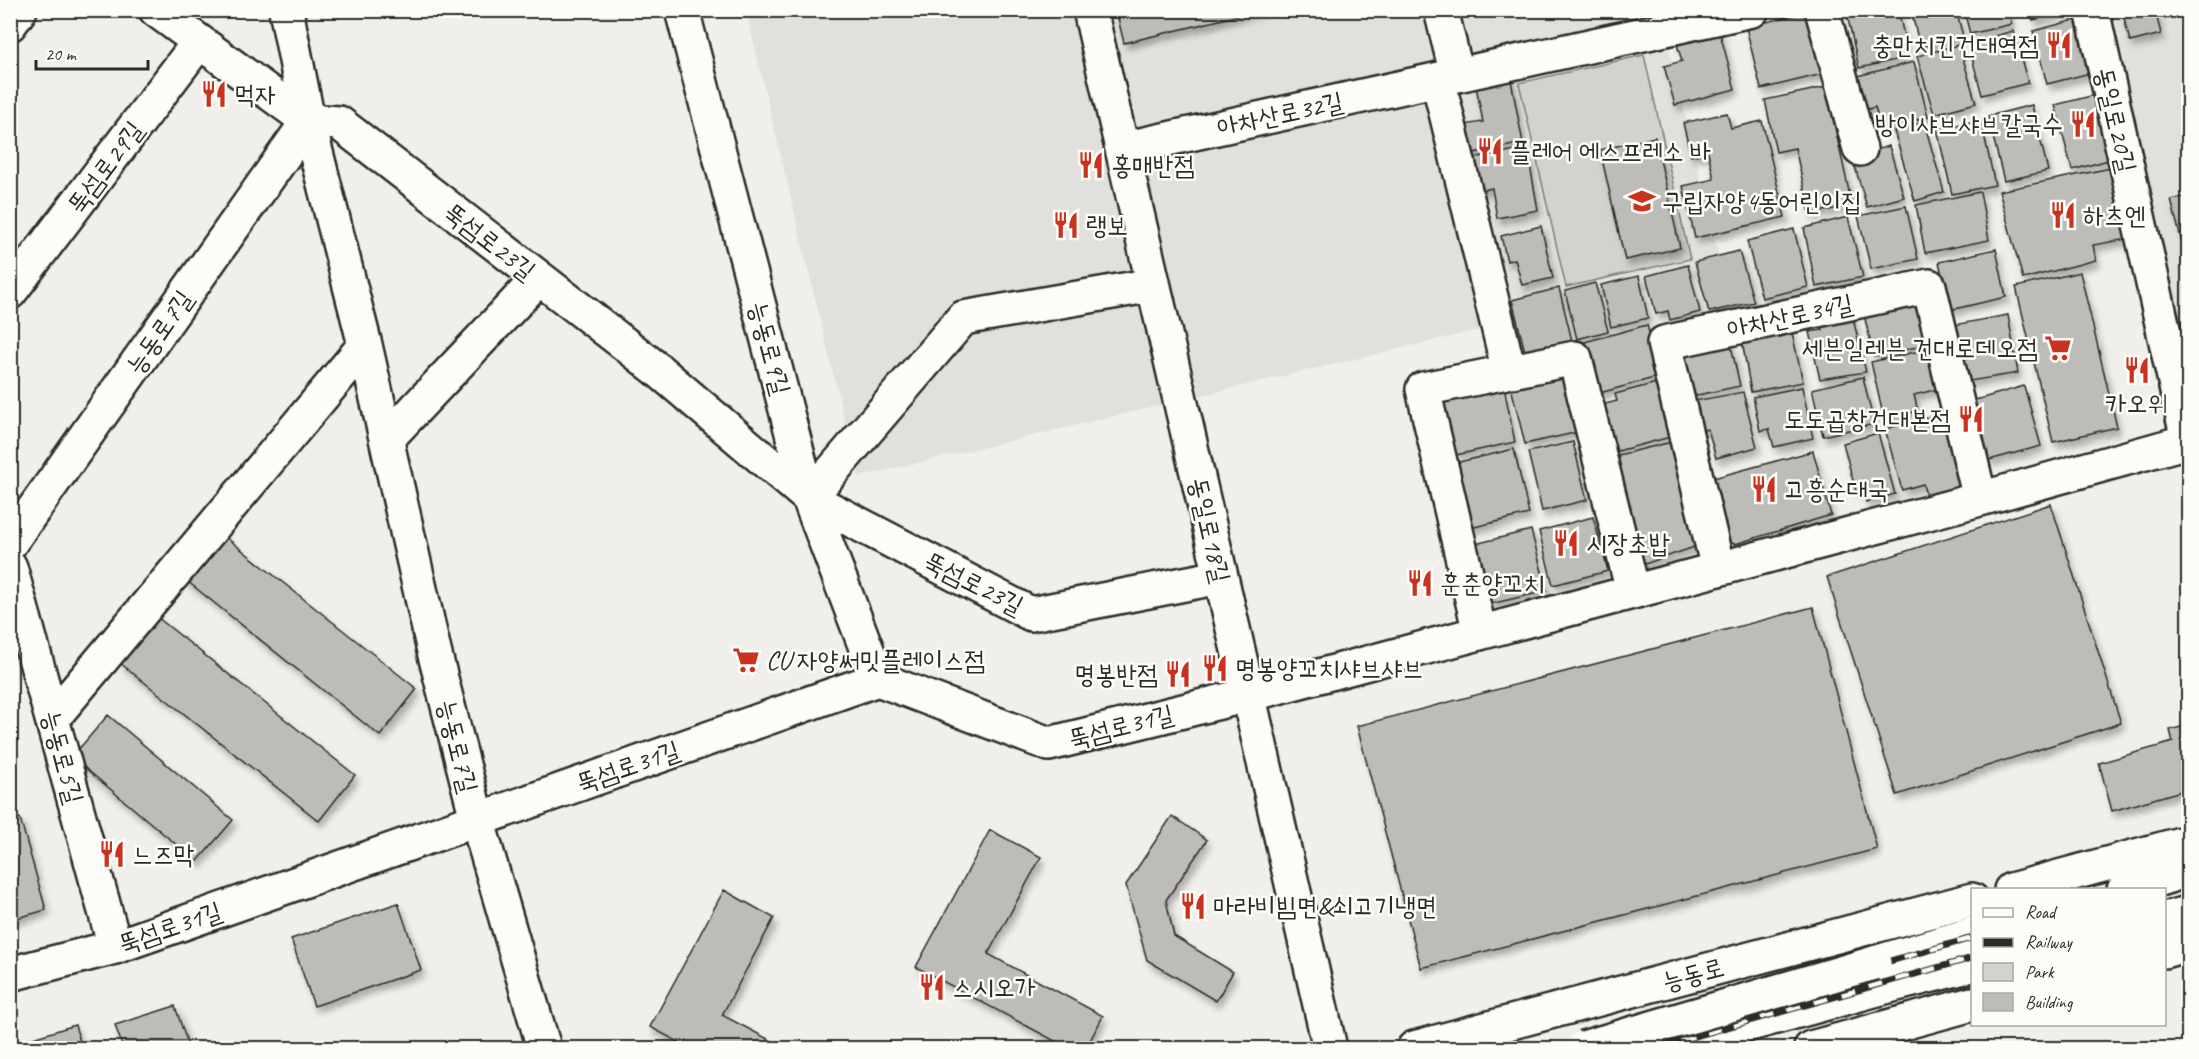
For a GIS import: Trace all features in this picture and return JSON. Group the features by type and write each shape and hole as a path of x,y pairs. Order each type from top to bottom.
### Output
{"main road":[{"path":"10,24 20,10"},
{"path":"156,10 308,121"},
{"name":"능동로7길","path":"286,10 308,121 365,345 434,651 477,819 544,1048"},
{"name":"능동로9길","path":"682,10 809,498 878,679"},
{"name":"동일로18길","path":"1090,10 1330,1048"},
{"path":"1441,10 1447,77 1509,371"},
{"name":"아차산로32길","path":"1122,149 1447,77 1685,18 1752,10"},
{"path":"1822,10 1860,149"},
{"name":"동일로20길","path":"2091,10 2188,441"},
{"name":"뚝섬로29길","path":"10,292 199,42"},
{"name":"능동로7길","path":"10,543 308,121"},
{"name":"뚝섬로23길","path":"308,121 339,123 657,369 809,498 1031,614 1220,577"},
{"path":"387,439 538,279"},
{"path":"809,498 963,318 1153,285"},
{"name":"아차산로34길","path":"1718,569 1664,344 1929,286 1980,499"},
{"path":"52,719 365,345"},
{"path":"1480,633 1423,389 1575,358 1633,592"},
{"path":"1248,695 2188,441"},
{"name":"능동로5길","path":"10,567 115,947"},
{"name":"뚝섬로31길","path":"10,974 115,947 878,679 1048,744 1248,695"},
{"path":"2018,888 2188,842"},
{"path":"2130,888 2188,870"},
{"name":"능동로","path":"1414,1048 1971,900"},
{"path":"2166,918 2188,913"},
{"path":"1663,1048 1877,975 1971,934"},
{"path":"2166,950 2188,944"},
{"path":"1583,1048 1877,975 1971,965"},
{"path":"1811,1048 1971,1004"}],"shaded area":[{"path":"746,11 1660,11 1723,272 858,477"},
{"path":"2104,11 2188,11 2188,366"}],"green space":[{"path":"1644,55 1690,259 1566,287 1519,83"}],"building":[{"path":"1116,10 1261,10 1124,43"},
{"path":"1846,10 1898,10 1909,57 1859,68"},
{"path":"1911,10 1956,10 1963,36 1920,47"},
{"path":"1964,10 2008,10 2012,24 1970,34"},
{"path":"2031,10 2074,10 2033,20"},
{"path":"2122,10 2155,10 2161,34 2130,42"},
{"path":"1807,12 1823,74 1761,89 1746,27"},
{"path":"2079,19 2094,72 2047,84 2033,31"},
{"path":"1719,29 1735,89 1675,105 1664,66 1682,61 1676,41"},
{"path":"2013,31 2028,83 1982,95 1968,43"},
{"path":"1959,45 1976,103 1934,114 1917,56"},
{"path":"1914,62 1928,117 1881,129 1875,107 1862,111 1853,77"},
{"path":"1510,75 1523,143 1463,155 1458,126 1483,122 1475,81"},
{"path":"1826,87 1852,205 1810,214 1795,148 1776,152 1765,100"},
{"path":"2095,95 2112,159 2072,170 2055,105"},
{"path":"2032,105 2048,171 2004,181 1988,116"},
{"path":"1727,113 1731,128 1762,121 1785,217 1695,238 1683,186 1714,179 1708,152 1691,156 1683,123"},
{"path":"1981,120 1995,185 1952,194 1937,129"},
{"path":"1924,122 1944,192 1915,201 1894,131"},
{"path":"1655,137 1680,248 1625,260 1600,150"},
{"path":"1889,146 1904,197 1867,207 1852,157"},
{"path":"1527,148 1538,210 1497,218 1492,188 1479,191 1473,158"},
{"name":"하츠엔","path":"2111,168 2127,239 2093,245 2096,260 2023,279 1999,191"},
{"path":"1980,192 1989,240 1925,253 1916,205"},
{"path":"2188,196 2188,258 2186,258 2171,200"},
{"path":"1906,206 1918,259 1871,269 1858,216"},
{"path":"1848,217 1863,277 1816,287 1804,228"},
{"path":"1541,226 1553,278 1522,285 1515,259 1507,261 1501,236"},
{"path":"1794,229 1808,287 1762,298 1747,241"},
{"path":"1996,249 2006,297 1950,310 1939,262"},
{"path":"1739,251 1754,302 1709,312 1695,262"},
{"path":"1688,265 1700,312 1670,320 1668,311 1656,314 1646,276"},
{"path":"2080,272 2117,427 2053,442 2016,287"},
{"path":"1639,276 1648,318 1611,327 1601,285"},
{"path":"1595,283 1608,331 1577,339 1565,291"},
{"path":"1559,288 1572,341 1525,352 1512,300"},
{"path":"1917,294 1929,344 1874,357 1862,306"},
{"path":"1851,310 1866,372 1820,379 1809,332 1823,330 1817,315"},
{"path":"2008,315 2018,373 1964,382 1954,325"},
{"path":"1790,324 1803,382 1751,392 1741,335"},
{"path":"1647,325 1661,376 1596,394 1581,343"},
{"path":"1729,336 1740,386 1688,397 1674,345"},
{"path":"1933,348 1942,388 1914,395 1918,411 1884,419 1871,362"},
{"path":"1569,374 1583,431 1525,444 1511,387"},
{"path":"1863,377 1874,424 1823,436 1812,389"},
{"path":"1664,381 1678,435 1610,453 1598,406 1617,401 1615,394"},
{"path":"1503,382 1515,442 1456,455 1442,395"},
{"path":"2024,386 2041,446 1989,460 1972,401"},
{"path":"1802,387 1813,438 1774,447 1769,429 1760,431 1753,397"},
{"path":"1743,392 1757,447 1716,458 1708,429 1697,431 1689,402"},
{"path":"1952,411 1963,485 1926,495 1923,484 1902,490 1885,429"},
{"path":"1878,433 1895,494 1866,502 1863,491 1856,492 1843,443"},
{"path":"1676,441 1703,544 1639,566 1614,456"},
{"path":"1573,442 1587,500 1542,511 1528,452"},
{"path":"1514,449 1529,514 1470,528 1455,463"},
{"path":"1813,451 1831,515 1735,544 1725,541 1706,480"},
{"path":"2051,504 2121,723 1897,795 1827,577"},
{"path":"1593,517 1608,571 1553,585 1539,531"},
{"path":"1531,530 1547,591 1490,604 1475,544"},
{"path":"218,531 417,689 380,736 182,577"},
{"path":"1813,607 1877,849 1421,968 1357,726"},
{"path":"157,617 355,775 319,821 120,663"},
{"path":"108,715 233,820 197,862 72,757"},
{"path":"2188,725 2188,789 2112,811 2099,763 2173,742 2170,730"},
{"path":"1172,816 1207,840 1166,900 1174,936 1233,972 1216,1001 1147,960 1126,885"},
{"path":"20,818 46,910 10,920 10,820"},
{"path":"990,830 1041,857 988,954 1103,1016 1086,1048 1068,1048 916,967"},
{"path":"724,890 774,918 722,1015 785,1048 690,1048 650,1027"},
{"path":"398,903 421,970 314,1006 291,939"},
{"path":"175,1006 189,1048 123,1048 115,1025"},
{"path":"75,1025 82,1048 10,1048 10,1045"}],"railway":[{"path":"1580,1048 1971,938"},
{"path":"1653,1048 1971,958"}],"place":[{"name":"충만치킨건대역점","path":"2059,45"},
{"name":"먹자","path":"214,94"},
{"name":"방이샤브샤브칼국수","path":"2083,124"},
{"name":"플레어 에스프레소 바","path":"1490,151"},
{"name":"홍매반점","path":"1091,165"},
{"name":"구립자양4동어린이집","path":"1642,201"},
{"name":"하츠엔","path":"2063,215"},
{"name":"랭보","path":"1066,225"},
{"name":"세븐일레븐 건대로데오점","path":"2058,348"},
{"name":"카오위","path":"2137,370"},
{"name":"도도곱창건대본점","path":"1971,419"},
{"name":"고흥순대국","path":"1764,489"},
{"name":"시장초밥","path":"1566,543"},
{"name":"훈춘양꼬치","path":"1420,583"},
{"name":"CU 자양써밋플레이스점","path":"746,660"},
{"name":"명봉양꼬치샤브샤브","path":"1215,668"},
{"name":"명봉반점","path":"1178,674"},
{"name":"느즈막","path":"112,854"},
{"name":"마라비빔면&쇠고기냉면","path":"1193,906"},
{"name":"스시오가","path":"932,987"}]}
